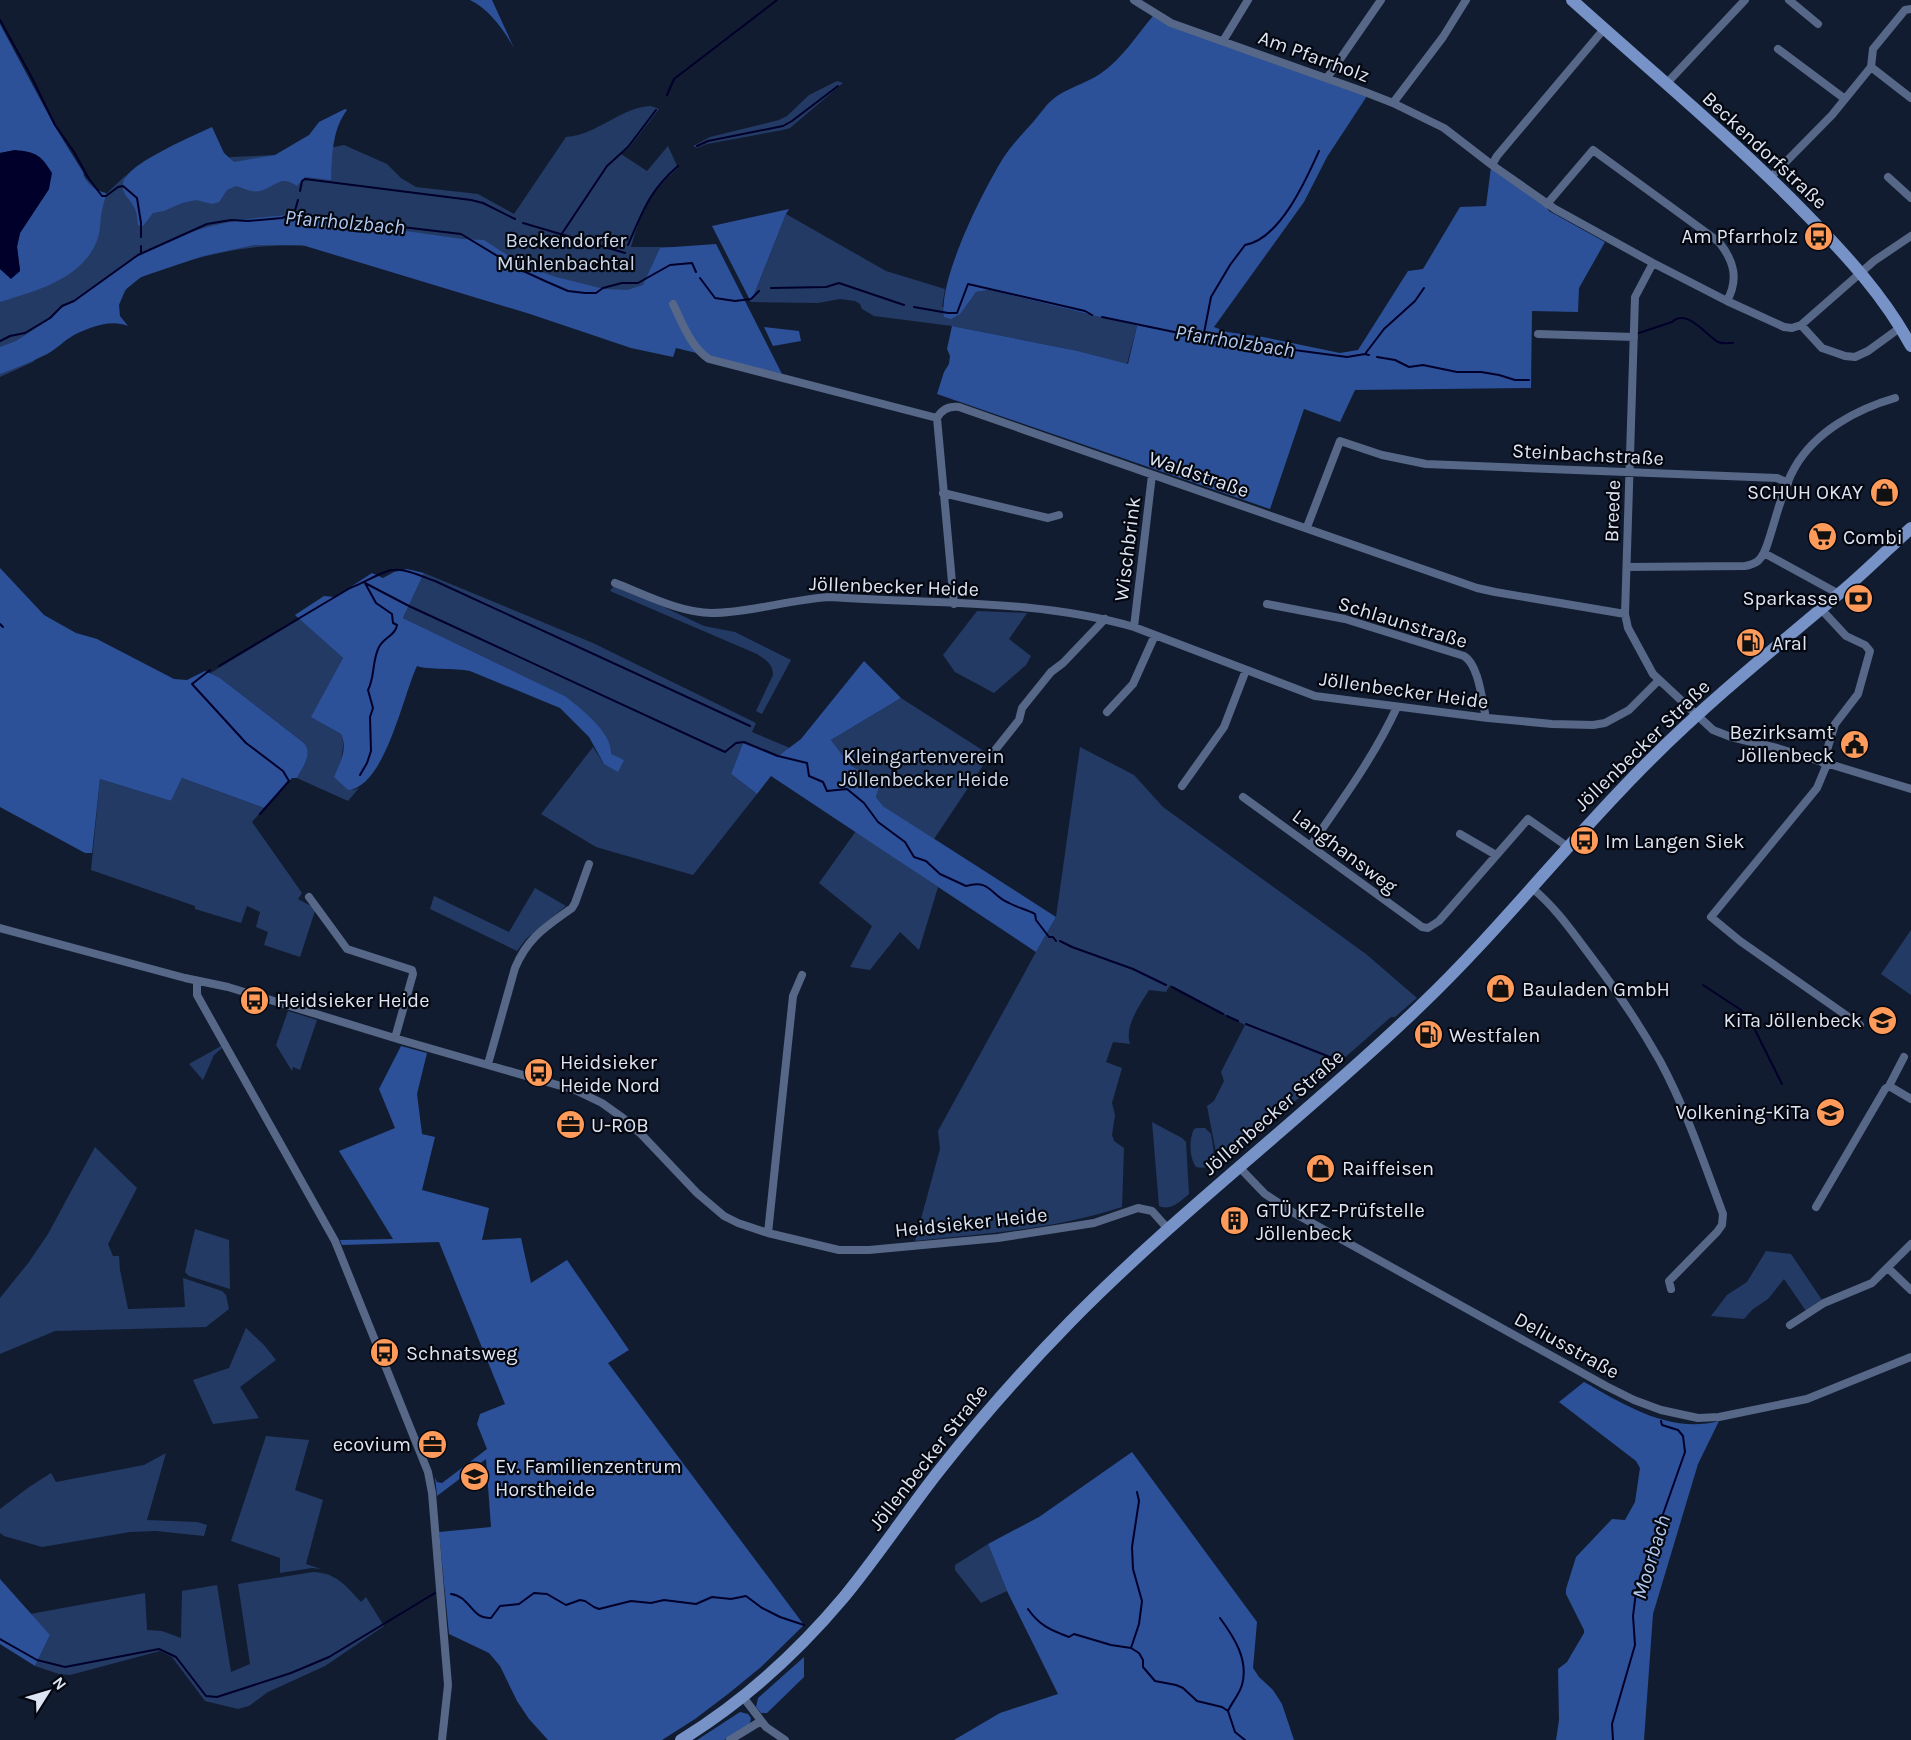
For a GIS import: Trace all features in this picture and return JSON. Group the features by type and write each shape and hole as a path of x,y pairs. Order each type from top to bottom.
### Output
{"main road":[{"name":"Beckendorfstraße","path":"1572,0 1771,177 1860,272 1901,327 1911,346"},
{"name":"Jöllenbecker Straße","path":"681,1740 743,1697 799,1647 843,1599 936,1475 1018,1377 1087,1306 1420,1006 1472,954 1635,775 1697,716 1839,594 1911,528"}],"street":[{"name":"Am Pfarrholz","path":"1134,0 1171,23 1393,103 1444,128 1547,204 1653,263 1784,327 1792,328 1801,325"},
{"path":"1223,41 1248,0"},
{"path":"1327,78 1381,0"},
{"path":"1393,103 1443,37 1466,0"},
{"path":"1666,84 1745,0"},
{"path":"1789,0 1818,24"},
{"path":"1771,177 1833,115 1871,67 1873,49 1905,10 1911,9"},
{"path":"1492,165 1497,156 1604,28"},
{"path":"1778,49 1845,99"},
{"path":"1871,67 1911,98"},
{"path":"1547,204 1593,150 1719,242 1730,259 1735,277 1732,292 1727,301"},
{"path":"1888,177 1911,198"},
{"path":"1901,327 1868,351 1855,357 1822,348 1801,325 1860,272 1911,236"},
{"name":"Breede","path":"1625,614 1635,297 1653,263"},
{"path":"673,304 697,348 709,359 937,418 954,604"},
{"path":"1538,334 1634,337"},
{"path":"1627,567 1745,566 1755,563 1764,553 1795,467 1808,451 1836,424 1879,402 1895,398"},
{"name":"Waldstraße","path":"937,418 944,409 951,406 959,407 1477,588 1625,614"},
{"name":"Steinbachstraße","path":"1307,527 1340,441 1382,455 1426,464 1777,478 1788,483"},
{"name":"Wischbrink","path":"1134,627 1152,474"},
{"path":"943,493 1048,518 1059,515"},
{"path":"1764,553 1839,594"},
{"name":"Jöllenbecker Heide","path":"615,583 662,602 711,613 807,598 831,597 1030,608 1105,619 1134,627 1315,696 1486,718 1552,724 1605,723 1629,710 1659,680"},
{"name":"Schlaunstraße","path":"1267,604 1345,619 1464,656 1471,660 1474,668 1486,718"},
{"path":"1821,609 1846,636 1864,644 1870,651 1858,694 1835,724 1817,788 1711,917 1740,941 1860,1025"},
{"path":"1625,614 1628,628 1649,668 1713,730 1911,789"},
{"path":"992,754 1019,720 1022,708 1050,672 1063,663 1105,619"},
{"path":"1107,712 1133,684 1155,635"},
{"path":"1182,786 1224,727 1246,670"},
{"path":"1311,845 1372,755 1397,707"},
{"name":"Langhansweg","path":"1243,797 1416,924 1428,928 1439,921 1496,855"},
{"path":"1460,834 1496,855 1528,819 1568,847"},
{"path":"488,1064 521,954 535,936 572,908 589,864"},
{"path":"1532,888 1556,910 1616,991 1656,1054 1683,1108 1723,1214 1722,1225 1717,1232 1669,1281 1671,1289"},
{"path":"309,897 347,949 412,970 413,974 395,1038"},
{"name":"Heidsieker Heide","path":"0,928 196,981 228,987 395,1038 566,1086 602,1103 641,1134 711,1206 738,1223 768,1233 839,1250 869,1250 1042,1232 1094,1223 1138,1208 1152,1212 1169,1230"},
{"path":"768,1233 794,996 802,975"},
{"path":"196,981 197,995 335,1241 428,1472 432,1492 448,1685 442,1740"},
{"path":"1816,1207 1839,1164 1904,1058"},
{"path":"1888,1086 1911,1099"},
{"name":"Deliusstraße","path":"1239,1167 1265,1194 1294,1213 1634,1400 1660,1410 1698,1418 1742,1413 1808,1399 1911,1357"},
{"path":"1790,1324 1824,1303 1872,1283 1911,1244"},
{"path":"1888,1268 1911,1290"},
{"path":"743,1697 766,1727 785,1740"},
{"path":"730,1740 761,1721"}],"green space":[{"path":"837,81 843,83 790,128 707,144 697,148 693,146 710,137 779,120 787,116 809,95"},
{"name":"Beckendorfer Mühlenbachtal","path":"651,106 659,109 628,149 621,154 647,171 668,146 678,168 647,203 631,247 681,247 637,336 308,246 253,247 201,257 142,277 128,288 120,302 26,357 35,361 0,377 0,290 96,199 84,176 98,190 106,194 126,175 123,183 232,157 300,154 344,145 387,164 401,178 416,187 478,194 514,214 566,137 588,131 629,111"},
{"path":"786,214 886,271 945,289 942,307 968,301 976,292 989,290 1137,326 1127,364 1078,351 952,326 874,316 862,309 855,301 840,299 818,303 751,302"},
{"path":"424,573 593,643 756,723 752,732 790,748 777,757 743,743 731,774 757,794 693,875 596,847 541,814 593,747 604,764 611,754 565,696 403,618"},
{"path":"615,584 704,626 735,632 791,660 762,714 756,711 773,675 772,668 766,660 757,654 610,591"},
{"path":"977,611 1027,613 1009,639 1031,656 1026,665 994,693 955,672 943,655"},
{"path":"300,619 343,658 312,717 341,734 343,766 353,790 359,788 348,801 297,778 307,757 304,743 220,678 209,674"},
{"name":"Kleingartenverein Jöllenbecker Heide","path":"901,698 990,755 934,839 883,806 876,797 880,783 850,765 831,740"},
{"path":"1080,747 1134,775 1163,807 1366,954 1417,998 1395,1017 1391,1017 1219,1168 1207,1106 1214,1101 1224,1081 1221,1072 1245,1025 1170,985 1166,992 1149,990 1131,1023 1130,1044 1113,1042 1106,1062 1122,1068 1112,1103 1115,1115 1112,1135 1114,1141 1124,1148 1122,1207 1046,1226 915,1241 940,1149 938,1131 1056,917"},
{"path":"182,778 264,808 252,822 302,893 298,899 315,911 300,957 264,945 268,932 256,927 260,912 247,906 241,923 195,909 195,906 91,870 100,779 171,801"},
{"path":"856,831 938,887 919,950 900,932 870,970 850,967 872,926 819,883"},
{"path":"535,888 566,906 526,939 517,951 430,909 434,896 509,932"},
{"path":"1911,930 1911,995 1881,974"},
{"path":"288,1011 317,1020 300,1070 293,1067 292,1071 276,1045"},
{"path":"221,1046 222,1048 214,1055 203,1080 189,1064"},
{"path":"1152,1122 1186,1142 1189,1194 1175,1205 1168,1207 1159,1206"},
{"path":"1205,1128 1211,1134 1214,1158 1209,1166 1204,1168 1196,1167 1190,1148 1194,1129"},
{"path":"95,1147 137,1188 108,1244 113,1256 119,1256 128,1309 185,1307 183,1278 222,1291 226,1295 229,1309 206,1327 55,1331 0,1354 0,1298 48,1234"},
{"path":"195,1229 229,1240 230,1289 189,1276 185,1272"},
{"path":"1766,1251 1791,1254 1822,1300 1806,1311 1784,1279 1768,1299 1753,1309 1744,1319 1711,1316 1727,1295 1747,1282"},
{"path":"246,1328 276,1360 240,1387 259,1418 213,1424 193,1380 229,1368"},
{"path":"266,1436 309,1440 295,1490 323,1500 306,1564 321,1569 312,1568 280,1573 280,1558 231,1541"},
{"path":"166,1453 147,1520 197,1522 207,1525 204,1536 156,1531 130,1532 42,1547 0,1533 0,1509 51,1473 56,1482 144,1465"},
{"path":"988,1544 1007,1591 981,1603 955,1570 955,1565"},
{"path":"313,1572 335,1578 361,1602 366,1597 384,1626 325,1666 268,1692 249,1706 238,1709 205,1701 172,1657 160,1651 70,1675 35,1666 50,1635 30,1614 145,1593 147,1630 162,1631 181,1638 182,1591 217,1585 231,1672 250,1664 238,1584"}],"shaded area":[{"path":"470,0 492,0 514,48 484,9"},
{"path":"1153,16 1367,96 1327,157 1304,202 1214,327 1227,332 1340,353 1358,350 1408,271 1423,269 1460,207 1486,206 1491,167 1546,206 1549,211 1605,242 1579,288 1578,312 1532,311 1531,388 1355,390 1340,422 1304,409 1270,509 937,394 949,364 950,356 947,349 952,326 1078,351 1128,364 1137,326 989,290 976,292 960,314 951,319 944,317 944,301 954,260 963,237 984,193 1009,150 1052,100 1100,74 1115,62"},
{"path":"0,24 86,180 94,188 106,193 100,230 89,256 68,275 55,282 0,302 0,269 11,278 20,271 17,246 20,233 49,189 16,150 0,153"},
{"path":"347,110 338,126 334,143 331,180 305,177 297,186 282,181 257,191 236,186 227,190 219,202 212,204 196,200 182,203 153,213 143,226 138,225 136,211 125,193 123,183 127,175 136,167 162,151 212,127 224,153 234,162 275,155 309,135 319,122"},
{"path":"15,150 37,156 45,162 52,173 49,189 20,233 17,247 20,271 11,279 0,269 0,153"},
{"path":"789,209 786,214 751,302 712,226"},
{"path":"294,215 462,239 484,240 524,266 604,289 627,290 643,285 660,248 716,244 782,374 676,348 673,357 631,348 530,314 302,245 254,245 203,256 141,277 125,290 119,305 120,316 128,326 115,323 87,329 70,337 47,354 0,374 0,347 16,341 52,318 60,309 140,255 178,237 215,225 253,218"},
{"path":"764,327 799,331 801,341 773,346"},
{"path":"0,568 44,615 76,633 97,639 174,679 187,680 205,671 220,678 304,743 308,752 297,778 292,778 264,808 182,778 171,801 100,779 92,853 85,853 0,807"},
{"path":"407,569 424,573 403,618 565,696 601,729 610,746 611,754 624,760 618,772 604,764 589,737 560,708 470,671 417,666 391,738 372,773 361,785 348,790 334,777 341,761 344,745 341,734 311,717 343,658 295,615 324,596 335,597 372,573 383,578"},
{"path":"864,661 901,698 831,740 850,765 880,783 876,797 883,806 1056,917 1036,952 771,776 757,794 731,774 743,743 777,757 801,739"},
{"path":"401,1046 427,1053 417,1094 422,1134 435,1137 422,1190 489,1208 482,1240 521,1238 531,1283 567,1260 629,1350 608,1363 804,1625 761,1667 728,1694 662,1740 548,1740 529,1719 517,1701 500,1666 489,1653 449,1634 439,1532 491,1527 486,1459 437,1496 435,1477 437,1482 442,1483 487,1449 477,1424 480,1414 505,1404 439,1242 342,1245 340,1240 393,1239 339,1151 395,1128 379,1089"},
{"path":"1584,1382 1648,1415 1683,1424 1719,1421 1698,1464 1653,1614 1644,1740 1556,1740 1559,1720 1558,1669 1567,1662 1584,1633 1566,1594 1566,1589 1576,1557 1612,1519 1625,1520 1635,1502 1640,1468 1636,1461 1559,1402"},
{"path":"1132,1452 1257,1622 1253,1668 1282,1704 1294,1740 954,1740 1000,1713 1058,1694 1007,1591 988,1544 1039,1517"},
{"path":"0,1579 50,1635 35,1666 0,1644"},
{"path":"804,1657 804,1677 767,1713 761,1713 756,1707 758,1698"},
{"path":"740,1712 748,1714 751,1718 747,1727 724,1740 697,1740"}],"waterway":[{"path":"667,95 674,79 777,0"},
{"path":"0,20 55,125 102,196 123,186 137,198 141,237"},
{"path":"697,146 708,141 783,126 838,86"},
{"path":"561,235 607,166 628,147 656,110"},
{"path":"1203,338 1211,297 1230,265 1245,245 1270,232 1280,220 1299,192 1319,151"},
{"path":"628,245 653,193 678,166"},
{"path":"300,191 302,181 305,179 471,200 483,203 515,219"},
{"path":"294,214 298,200"},
{"name":"Pfarrholzbach","path":"0,341 25,333 50,318 62,306 74,301 138,255 207,224 231,220 282,218 293,214 461,234 519,269 568,291 585,293 596,293 603,288 622,283 638,283 670,265 692,263 696,272"},
{"path":"523,223 625,253"},
{"name":"Pfarrholzbach","path":"141,246 141,254"},
{"name":"Pfarrholzbach","path":"700,278 715,298 735,301 751,299 759,291"},
{"name":"Pfarrholzbach","path":"771,288 826,287 839,283 904,305"},
{"name":"Pfarrholzbach","path":"914,307 957,313 968,284 1085,311 1092,315"},
{"path":"1365,354 1384,329 1415,301 1424,288"},
{"name":"Pfarrholzbach","path":"1102,317 1203,338 1347,357 1369,355"},
{"path":"1639,333 1684,318 1696,324 1718,342 1733,343"},
{"name":"Pfarrholzbach","path":"1377,357 1395,360 1409,367 1423,365 1457,372 1481,372 1515,380 1529,380"},
{"path":"219,666 350,588 385,572 404,570 435,581 750,726"},
{"path":"365,583 409,606 725,752 736,743 744,742 778,756 807,763 809,776 823,782 827,791 847,789 864,803 878,822 905,842 914,857 926,861 940,874 966,886 974,884 986,886 1003,900 1035,914 1036,920 1049,937 1053,937 1056,941"},
{"path":"360,775 371,751 370,717 373,708 368,690 372,680 375,657 381,644 397,625 393,623 392,614 376,603 365,583"},
{"path":"0,624 3,627"},
{"path":"210,670 192,684 246,743 283,771 289,781 260,814"},
{"path":"1060,941 1133,969 1166,985"},
{"name":"Moorbach","path":"1703,985 1741,1010 1751,1022 1782,1084"},
{"path":"1172,987 1223,1014"},
{"path":"1227,1016 1238,1021"},
{"path":"1246,1024 1340,1061"},
{"name":"Moorbach","path":"1613,1740 1612,1724 1635,1645 1633,1616 1636,1592 1641,1574 1660,1534 1662,1517 1685,1452 1683,1436 1678,1430 1662,1425 1661,1421"},
{"path":"1131,1648 1139,1624 1142,1601 1133,1569 1132,1547 1139,1501 1137,1492"},
{"path":"0,1639 37,1660 65,1667 159,1649 176,1657 206,1696 217,1697 291,1673 329,1657 435,1593"},
{"path":"451,1594 463,1599 475,1612 485,1618 491,1618 500,1606 519,1604 534,1593 547,1594 566,1605 580,1600 585,1601 599,1609 631,1601 651,1603 664,1600 696,1604 712,1597 731,1599 746,1596 762,1608 804,1625"},
{"path":"1028,1609 1041,1623 1069,1637 1074,1634 1111,1645 1131,1648 1139,1653 1143,1660 1143,1667 1155,1681 1176,1685 1183,1688 1197,1701 1222,1707 1228,1711 1235,1732 1245,1740"},
{"path":"1220,1618 1239,1649 1244,1676 1239,1692 1228,1711"}],"place":[{"name":"Am Pfarrholz","path":"1819,236"},
{"name":"SCHUH OKAY","path":"1884,492"},
{"name":"Combi","path":"1822,537"},
{"name":"Sparkasse","path":"1859,598"},
{"name":"Aral","path":"1751,643"},
{"name":"Bezirksamt Jöllenbeck","path":"1855,744"},
{"name":"Im Langen Siek","path":"1584,841"},
{"name":"Bauladen GmbH","path":"1501,989"},
{"name":"Heidsieker Heide","path":"255,1000"},
{"name":"KiTa Jöllenbeck","path":"1883,1020"},
{"name":"Westfalen","path":"1428,1035"},
{"name":"Heidsieker Heide Nord","path":"539,1073"},
{"name":"Volkening-KiTa","path":"1831,1112"},
{"name":"U-ROB","path":"570,1125"},
{"name":"Raiffeisen","path":"1321,1168"},
{"name":"GTÜ KFZ-Prüfstelle Jöllenbeck","path":"1235,1221"},
{"name":"Schnatsweg","path":"385,1353"},
{"name":"ecovium","path":"432,1444"},
{"name":"Ev. Familienzentrum Horstheide","path":"474,1477"}]}
